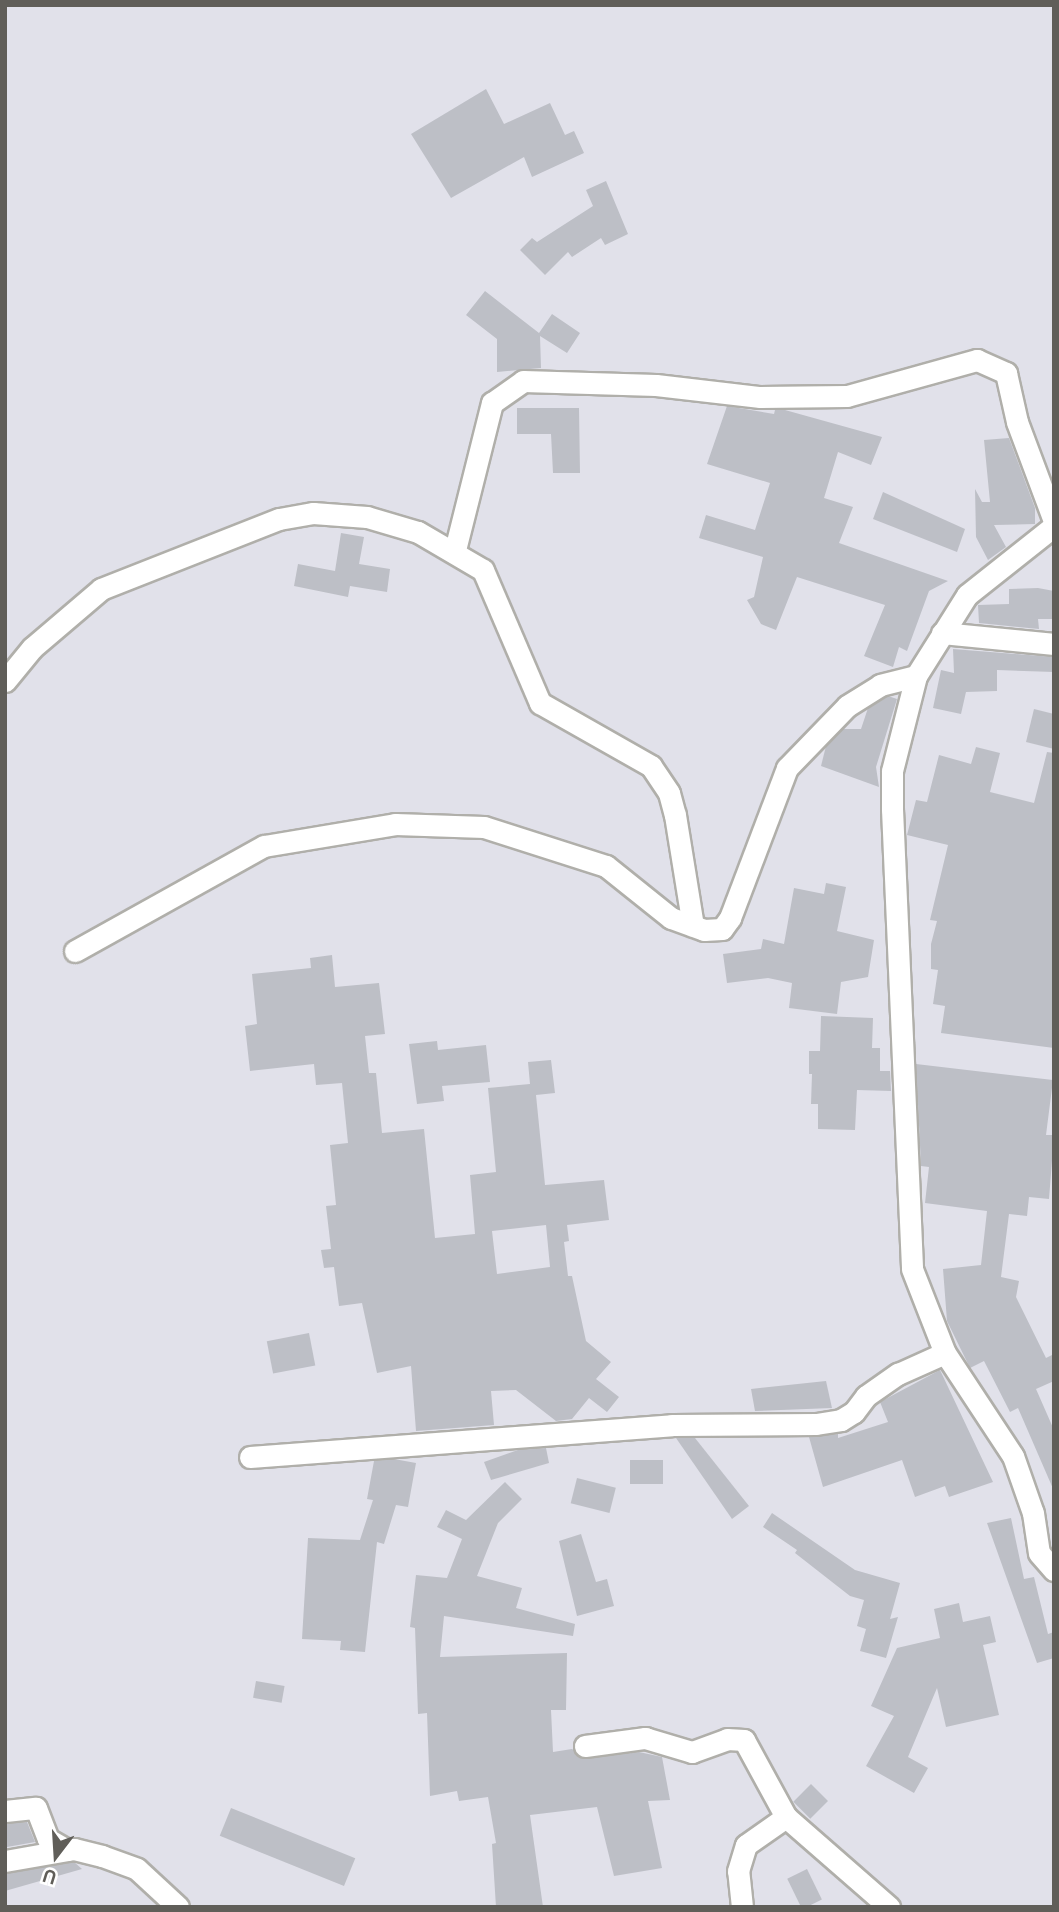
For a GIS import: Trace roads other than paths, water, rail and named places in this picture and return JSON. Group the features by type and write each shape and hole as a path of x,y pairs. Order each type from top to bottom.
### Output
{"street":[{"path":"455,550 492,403 523,381 656,385 760,397 847,396 977,360 1006,373 1017,422 1054,524 967,595 942,633 916,676 892,771 904,1056 903,1135 912,1269 946,1353 1013,1456 1033,1513 1039,1553 1054,1570"},
{"path":"5,681 32,648 101,589 279,519 313,513 367,517 418,532 455,550 483,570 540,703 632,752 651,766 669,793 693,926"},
{"path":"942,633 1054,645"},
{"path":"75,951 264,846 395,824 484,827 606,866 671,918 693,926 722,929 730,918 787,768 847,706 880,685 916,676"},
{"path":"250,1457 672,1425 816,1424 841,1420 854,1412 866,1396 898,1374 946,1353"},
{"path":"585,1746 645,1738 692,1752 727,1739 744,1740 786,1817 890,1907"},
{"path":"5,1811 36,1808 48,1839 67,1850"},
{"path":"742,1907 738,1871 746,1845 786,1817"},
{"path":"5,1861 67,1850 103,1856 137,1869 178,1907"}]}
